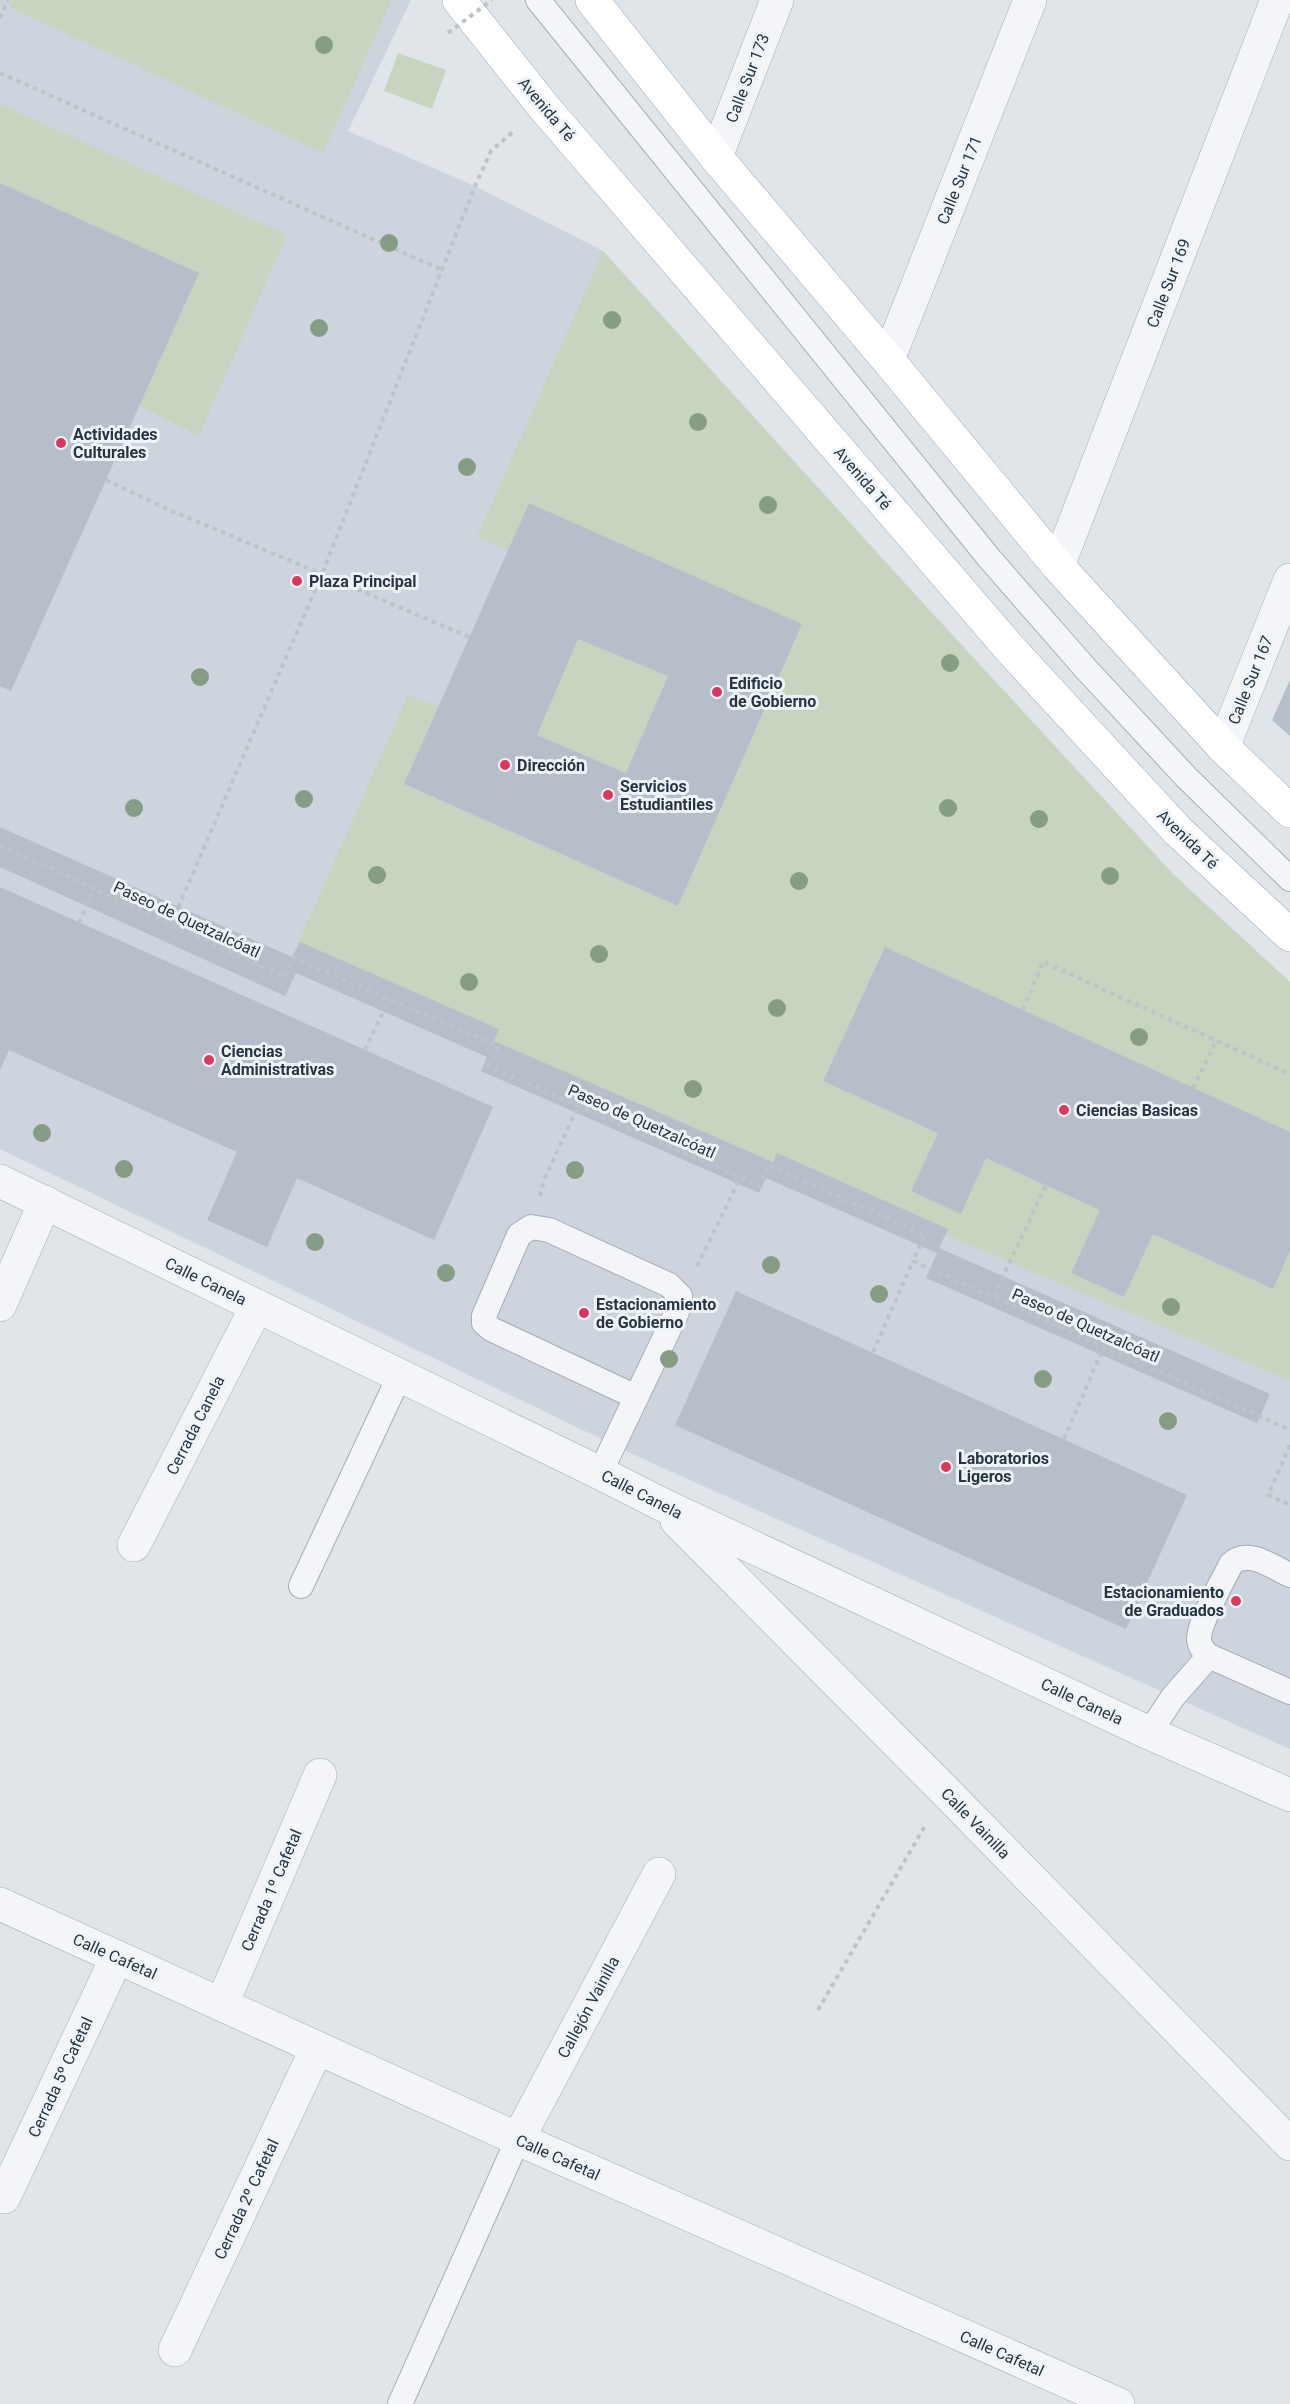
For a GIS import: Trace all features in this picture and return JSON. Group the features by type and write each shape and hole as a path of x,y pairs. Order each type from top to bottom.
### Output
{"main road":[{"name":"Avenida Té","path":"459,0 543,106 1012,651 1178,831 1290,935"},
{"path":"592,0 716,157 1058,566 1223,747 1290,811"}],"street":[{"name":"Calle Sur 173","path":"716,157 777,0"},
{"name":"Calle Sur 171","path":"888,360 1030,0"},
{"name":"Calle Sur 169","path":"1058,566 1277,0"},
{"name":"Calle Sur 167","path":"1223,747 1290,580"},
{"name":"Calle Canela","path":"0,1181 661,1504 1149,1733 1290,1795"},
{"path":"0,1305 45,1202"},
{"name":"Cerrada Canela","path":"134,1545 257,1306"},
{"name":"Calle Vainilla","path":"661,1504 1290,2144"},
{"name":"Cerrada 1º Cafetal","path":"222,2004 320,1775"},
{"name":"Callejón Vainilla","path":"518,2139 659,1874"},
{"name":"Calle Cafetal","path":"0,1904 518,2139 1118,2404"},
{"name":"Cerrada 5º Cafetal","path":"4,2197 117,1957"},
{"name":"Cerrada 2º Cafetal","path":"175,2350 317,2048"}],"lane":[{"path":"538,0 989,558 1086,669 1186,777 1290,879"},
{"path":"600,1473 677,1312 680,1296 669,1286 549,1230 531,1227 519,1235 484,1316 484,1323 491,1329 636,1397"},
{"path":"301,1586 400,1375"},
{"path":"1290,1575 1251,1557 1238,1558 1231,1564 1202,1624 1199,1640 1202,1650 1209,1656 1290,1692"},
{"path":"1149,1733 1173,1697 1209,1656"},
{"path":"400,2404 518,2139"}],"path":[{"path":"0,18 8,0"},
{"path":"448,33 492,0"},
{"path":"0,73 442,270"},
{"path":"171,924 322,574 475,186 492,151 543,106"},
{"path":"106,480 167,509 469,637"},
{"name":"Paseo de Quetzalcóatl","path":"0,845 284,977 292,958 498,1046 489,1066 740,1178 759,1186 768,1165 926,1235 914,1260 1290,1430"},
{"path":"79,923 94,888"},
{"path":"1023,1011 1042,962 1290,1074"},
{"path":"365,1050 388,999"},
{"path":"1193,1088 1216,1041"},
{"path":"531,1227 544,1180 578,1106"},
{"path":"680,1296 705,1254 740,1178"},
{"path":"994,1296 1046,1185"},
{"path":"873,1352 914,1260"},
{"path":"1064,1439 1104,1347"},
{"path":"1290,1445 1268,1495 1290,1505"},
{"path":"818,2010 945,1791"}],"shaded area":[{"path":"0,0 411,0 348,131 475,186 603,251 1174,875 1290,982 1290,1749 643,1459 0,1149"}],"green space":[{"path":"12,0 392,0 323,153 9,7"},
{"path":"398,53 446,70 432,109 384,91"},
{"path":"0,104 287,235 199,436 139,406 199,273 0,183"},
{"path":"603,251 1174,875 1290,982 1290,1132 885,947 823,1081 938,1133 911,1191 961,1214 986,1158 1100,1210 1071,1273 1124,1297 1153,1234 1273,1288 1290,1251 1290,1381 292,957 408,695 438,707 404,785 678,906 802,625 529,503 508,551 477,537"},
{"path":"578,639 668,676 626,773 537,735"}],"building":[{"name":"Actividades Culturales","path":"0,183 199,273 11,691 0,686"},
{"name":"Edificio de Gobierno","path":"529,503 802,624 678,906 404,784","holes":["578,639 668,676 626,773 537,735"]},
{"path":"1290,680 1290,736 1272,720"},
{"path":"0,827 292,957 300,942 499,1029 494,1041 773,1162 777,1153 948,1229 939,1248 1270,1394 1257,1423 926,1278 937,1253 766,1178 759,1193 481,1071 487,1057 296,973 285,996 0,867"},
{"name":"Ciencias Administrativas","path":"0,887 493,1107 434,1240 297,1178 267,1247 207,1220 237,1152 9,1050 0,1070"},
{"name":"Ciencias Basicas","path":"885,947 1290,1132 1290,1251 1273,1289 1153,1234 1124,1297 1071,1273 1100,1210 986,1158 961,1214 911,1191 938,1133 823,1081"},
{"name":"Laboratorios Ligeros","path":"736,1291 1187,1495 1126,1629 675,1425"}],"place":[{"name":"Actividades Culturales","path":"61,443"},
{"name":"Plaza Principal","path":"297,581"},
{"name":"Edificio de Gobierno","path":"717,692"},
{"name":"Dirección","path":"505,765"},
{"name":"Servicios Estudiantiles","path":"608,795"},
{"name":"Ciencias Administrativas","path":"209,1060"},
{"name":"Ciencias Basicas","path":"1064,1110"},
{"name":"Estacionamiento de Gobierno","path":"584,1313"},
{"name":"Laboratorios Ligeros","path":"946,1467"},
{"name":"Estacionamiento de Graduados","path":"1236,1601"}]}
